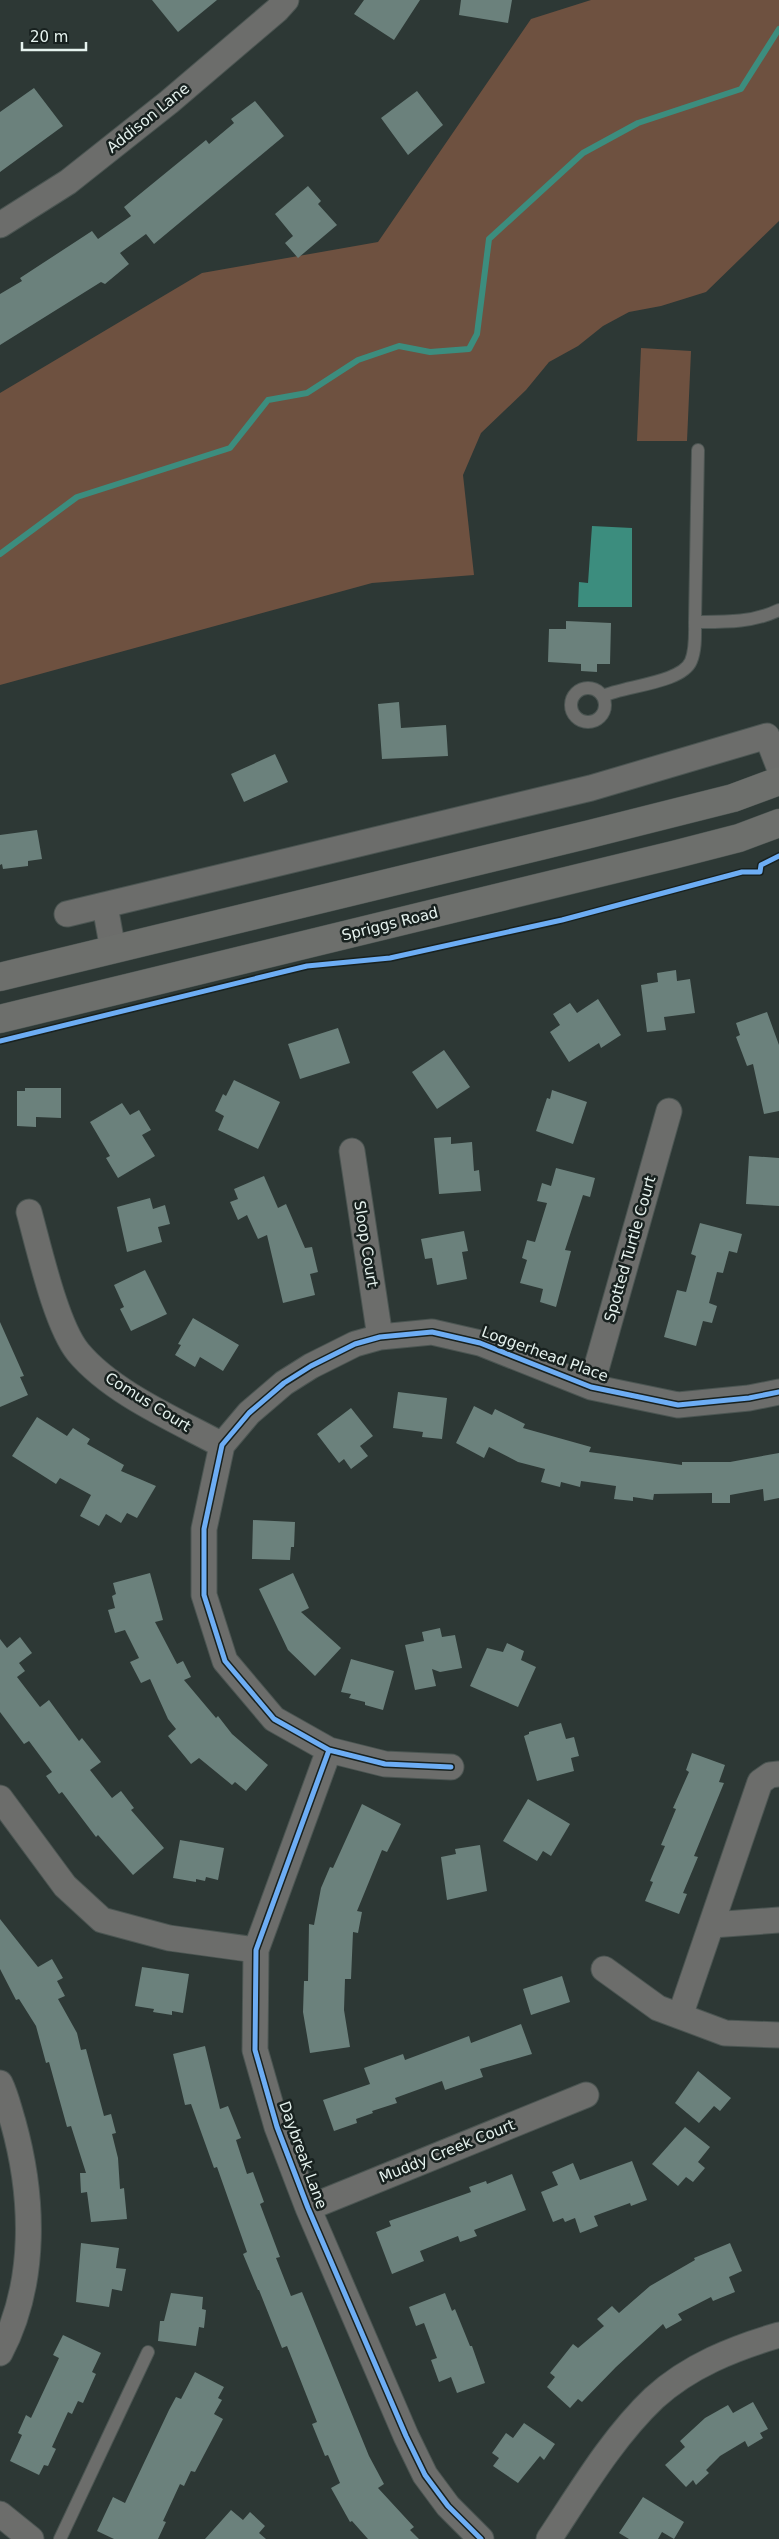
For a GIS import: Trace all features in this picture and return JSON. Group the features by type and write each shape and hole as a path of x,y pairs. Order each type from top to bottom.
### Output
{"main road":[{"path":"0,977 619,827 732,798 779,781"},
{"name":"Spriggs Road","path":"0,1019 673,855 738,838 779,823"}],"street":[{"name":"Addison Lane","path":"0,225 68,182 134,130 277,10 286,0"},
{"path":"67,914 591,788 767,736 779,767"},
{"path":"105,906 113,950"},
{"name":"Spotted Turtle Court","path":"592,1387 669,1111"},
{"name":"Sloop Court","path":"352,1151 380,1337"},
{"name":"Comus Court","path":"29,1212 61,1319 78,1351 110,1380 156,1409 222,1445"},
{"name":"Loggerhead Place","path":"451,1767 385,1764 329,1750 274,1719 225,1661 204,1596 204,1529 222,1445 249,1413 284,1383 355,1344 380,1337 432,1332 480,1344 592,1387 678,1405 749,1398 779,1392"},
{"name":"Daybreak Lane","path":"329,1750 256,1950 255,2050 277,2127 308,2208 406,2436 425,2475 448,2506 481,2539"},
{"path":"680,2016 760,1782 770,1776 779,1774"},
{"path":"0,1798 64,1886 102,1920 169,1938 256,1950"},
{"path":"712,1925 779,1920"},
{"path":"604,1969 643,1999 724,2033 779,2034"},
{"path":"0,2082 20,2148 29,2216 24,2283 10,2334 0,2353"},
{"name":"Muddy Creek Court","path":"308,2208 586,2094"},
{"path":"549,2539 631,2422 656,2397 686,2374 720,2355 779,2334"},
{"path":"0,2514 30,2539"}],"lane":[{"path":"603,696 667,678 687,668 694,647 698,450"},
{"path":"695,622 741,622 757,619 779,610"},
{"path":"60,2539 148,2352"}],"shaded area":[{"path":"591,0 779,0 779,221 706,292 661,306 629,312 603,326 578,346 549,362 526,390 481,433 463,475 474,575 372,583 0,685 0,393 202,273 378,242 531,19"},
{"path":"641,348 691,351 687,441 637,441"},
{"path":"592,526 632,528 632,607 578,607 579,582 588,583"}],"building":[{"path":"152,0 217,0 178,32"},
{"path":"364,0 420,0 394,40 354,14"},
{"path":"461,0 512,0 508,23 459,15"},
{"path":"34,88 63,126 0,172 0,112"},
{"path":"417,91 443,125 408,155 381,118"},
{"path":"255,101 284,136 154,244 146,234 120,253 129,264 105,284 101,282 0,345 0,294 22,281 20,278 92,231 98,239 131,216 124,207 206,140 209,144 234,123 231,119"},
{"path":"308,186 321,201 318,204 337,225 298,258 285,243 293,236 275,214"},
{"path":"566,621 611,623 610,664 597,664 597,672 581,671 581,664 548,662 549,629 566,629"},
{"path":"399,702 401,728 446,725 448,756 382,759 378,704"},
{"path":"275,754 288,782 244,802 231,774"},
{"path":"37,830 42,859 28,861 28,866 3,869 2,864 0,865 0,835"},
{"path":"676,970 677,981 690,979 695,1013 664,1017 666,1030 647,1032 641,985 658,982 657,973"},
{"path":"598,999 621,1035 601,1048 599,1043 569,1062 550,1032 560,1025 553,1014 570,1003 577,1013"},
{"path":"767,1012 779,1045 779,1111 764,1114 753,1064 747,1066 736,1037 740,1035 736,1023"},
{"path":"338,1028 350,1063 300,1079 288,1044"},
{"path":"444,1050 470,1087 437,1109 412,1072"},
{"path":"234,1080 280,1102 258,1149 218,1130 224,1116 215,1111 223,1094 226,1096"},
{"path":"25,1088 61,1088 61,1118 36,1117 36,1127 17,1126 17,1091 25,1091"},
{"path":"552,1090 587,1102 573,1144 536,1131 547,1098 550,1099"},
{"path":"122,1103 130,1115 139,1110 151,1130 142,1135 155,1156 118,1178 106,1158 110,1156 90,1122"},
{"path":"451,1137 451,1144 472,1142 474,1171 479,1170 481,1191 439,1194 434,1138"},
{"path":"749,1156 779,1158 779,1206 746,1204"},
{"path":"556,1168 595,1178 590,1197 583,1195 565,1250 571,1251 556,1307 540,1302 543,1289 520,1283 527,1260 522,1258 527,1240 535,1242 547,1203 537,1201 542,1183 551,1186"},
{"path":"264,1176 278,1208 286,1204 305,1248 312,1247 318,1272 310,1274 315,1295 283,1303 267,1235 258,1239 247,1215 238,1220 230,1202 238,1199 234,1189"},
{"path":"150,1198 153,1209 165,1205 170,1224 158,1227 162,1242 127,1252 117,1207"},
{"path":"700,1223 742,1234 737,1253 729,1251 723,1273 717,1272 709,1303 717,1306 712,1323 703,1321 696,1346 664,1337 677,1290 686,1292 696,1256 691,1254"},
{"path":"464,1231 468,1251 462,1252 467,1279 437,1285 432,1258 425,1259 421,1239"},
{"path":"145,1270 167,1314 131,1331 120,1309 124,1307 114,1285"},
{"path":"193,1318 239,1345 223,1371 200,1357 195,1367 175,1355 181,1345 178,1344"},
{"path":"0,1322 24,1376 20,1377 28,1395 0,1407"},
{"path":"398,1392 447,1398 442,1439 422,1437 423,1432 393,1428"},
{"path":"474,1406 492,1415 495,1409 525,1424 523,1428 591,1447 589,1452 682,1465 682,1462 730,1462 779,1453 779,1498 764,1501 763,1489 730,1495 730,1503 712,1503 712,1493 654,1494 653,1500 633,1497 633,1501 614,1499 616,1486 581,1481 580,1487 561,1482 560,1487 541,1482 545,1469 518,1462 489,1447 484,1458 456,1443"},
{"path":"351,1408 373,1436 360,1446 368,1456 351,1469 344,1459 339,1463 317,1434"},
{"path":"37,1417 67,1436 73,1428 90,1439 87,1444 124,1465 121,1471 156,1486 137,1518 127,1513 121,1523 106,1514 99,1526 80,1516 91,1495 60,1478 56,1484 12,1456"},
{"path":"253,1520 295,1522 294,1547 291,1547 290,1560 252,1559"},
{"path":"150,1573 163,1620 155,1622 177,1664 183,1661 191,1677 184,1680 216,1718 218,1716 232,1734 268,1765 246,1791 235,1782 232,1785 199,1758 191,1764 168,1736 176,1729 168,1719 150,1679 141,1683 130,1662 139,1658 125,1630 115,1633 108,1610 115,1608 112,1596 116,1594 113,1583"},
{"path":"293,1573 309,1608 301,1612 341,1648 315,1676 288,1650 259,1589"},
{"path":"440,1628 442,1637 455,1635 462,1668 440,1672 432,1669 436,1686 415,1690 405,1645 424,1641 422,1632"},
{"path":"20,1637 32,1653 19,1663 25,1671 17,1677 40,1707 49,1700 79,1741 82,1738 101,1762 90,1770 112,1798 121,1791 134,1808 131,1810 164,1848 133,1875 98,1835 96,1837 62,1792 59,1794 46,1776 52,1772 29,1741 24,1744 0,1712 0,1639 7,1648"},
{"path":"507,1643 524,1651 521,1660 536,1667 518,1707 470,1686 487,1648 503,1652"},
{"path":"351,1659 394,1671 383,1710 365,1705 365,1702 349,1698 351,1694 341,1692"},
{"path":"561,1723 566,1739 574,1737 579,1756 571,1758 574,1771 537,1781 524,1736 529,1734 529,1732"},
{"path":"692,1753 725,1765 719,1782 724,1783 694,1856 698,1857 683,1893 687,1894 679,1914 645,1901 653,1882 650,1881 665,1846 661,1845 676,1809 673,1808 689,1772 686,1770"},
{"path":"528,1799 570,1824 551,1856 543,1851 537,1861 503,1841"},
{"path":"362,1804 401,1824 387,1852 382,1850 357,1911 362,1912 358,1933 353,1932 351,1979 345,1979 344,2010 350,2047 310,2053 303,2012 304,1981 308,1981 309,1924 314,1925 321,1888 330,1867 333,1868"},
{"path":"180,1840 224,1848 218,1880 206,1877 205,1881 196,1879 196,1882 173,1878"},
{"path":"480,1845 487,1891 447,1900 441,1857 456,1854 455,1849"},
{"path":"0,1919 38,1967 52,1959 63,1978 57,1981 65,1996 58,1999 77,2033 81,2050 86,2049 104,2116 111,2114 116,2133 112,2134 118,2158 120,2189 124,2188 127,2219 91,2222 87,2192 81,2193 80,2173 86,2173 71,2126 67,2127 49,2062 46,2063 36,2026 19,1999 16,2000 0,1969"},
{"path":"142,1967 189,1974 183,2013 172,2011 172,2015 153,2012 154,2009 135,2006"},
{"path":"562,1976 570,2002 531,2015 523,1989"},
{"path":"521,2024 532,2054 480,2069 483,2077 445,2090 442,2081 395,2098 397,2103 372,2111 373,2113 356,2119 357,2123 334,2131 323,2100 370,2084 364,2068 403,2054 405,2060 469,2036 471,2043"},
{"path":"205,2046 220,2109 228,2106 241,2138 236,2140 247,2174 253,2172 264,2202 260,2204 280,2257 276,2258 291,2296 302,2292 369,2456 384,2484 378,2488 414,2527 410,2530 419,2539 368,2539 352,2521 350,2522 331,2488 340,2483 328,2455 325,2456 312,2424 317,2422 287,2346 282,2348 243,2254 247,2252 217,2167 214,2168 191,2104 185,2105 173,2054"},
{"path":"698,2071 731,2098 720,2111 714,2106 699,2123 675,2103"},
{"path":"685,2127 710,2147 698,2162 705,2168 693,2182 686,2177 678,2186 652,2164"},
{"path":"632,2161 647,2200 631,2206 630,2203 594,2216 598,2226 580,2233 575,2218 565,2222 563,2218 553,2222 541,2192 558,2185 552,2172 573,2163 580,2180"},
{"path":"512,2174 526,2210 474,2230 477,2236 460,2242 458,2236 420,2251 424,2261 392,2274 376,2232 391,2226 389,2221 471,2192 469,2187 486,2181 487,2184"},
{"path":"81,2243 119,2248 116,2268 126,2269 122,2291 112,2289 109,2307 76,2302"},
{"path":"730,2243 742,2271 729,2277 735,2292 713,2301 711,2297 678,2314 682,2320 666,2329 663,2324 616,2367 582,2402 578,2399 570,2408 547,2387 555,2377 550,2373 573,2344 578,2348 604,2326 597,2319 612,2306 619,2313 650,2286 695,2260 694,2258"},
{"path":"171,2293 203,2297 202,2309 206,2310 204,2328 199,2327 196,2346 158,2341 160,2321 164,2321"},
{"path":"445,2293 452,2311 455,2309 470,2346 472,2346 485,2383 457,2393 451,2377 439,2382 431,2360 437,2358 424,2323 416,2326 409,2307"},
{"path":"63,2335 101,2353 92,2372 96,2374 83,2403 78,2401 72,2414 68,2412 52,2447 56,2449 48,2466 44,2465 39,2475 10,2461 22,2435 18,2433 26,2415 31,2418 59,2358 53,2355"},
{"path":"195,2372 224,2387 218,2398 222,2400 214,2414 223,2419 195,2472 191,2471 184,2486 180,2484 163,2521 166,2522 158,2539 114,2539 97,2531 113,2497 125,2503 169,2410 176,2397 181,2399"},
{"path":"753,2402 768,2429 760,2433 763,2438 748,2447 745,2441 720,2456 706,2470 709,2473 696,2485 693,2480 686,2487 665,2465 685,2447 680,2441 705,2418 728,2405 733,2413"},
{"path":"524,2423 555,2444 544,2460 540,2456 518,2483 493,2466 499,2458 492,2453 506,2433 513,2438"},
{"path":"643,2497 684,2522 674,2539 662,2532 658,2539 629,2539 619,2533"},
{"path":"231,2510 243,2520 250,2512 265,2526 259,2533 266,2539 205,2539"}],"waterway":[{"path":"0,554 77,497 230,448 268,400 307,393 358,360 399,346 430,352 469,349 477,334 489,239 583,153 638,123 741,89 779,29"}],"cycle path":[{"path":"0,1041 307,966 390,958 562,920 742,872 760,872 761,865 779,856"},
{"path":"451,1767 385,1764 329,1750 274,1719 225,1661 204,1595 204,1529 222,1445 249,1413 284,1383 311,1366 355,1344 380,1337 432,1332 480,1343 591,1387 678,1405 749,1398 779,1392"},
{"path":"329,1750 256,1950 255,2050 277,2127 308,2208 406,2436 425,2475 448,2506 481,2539"}]}
